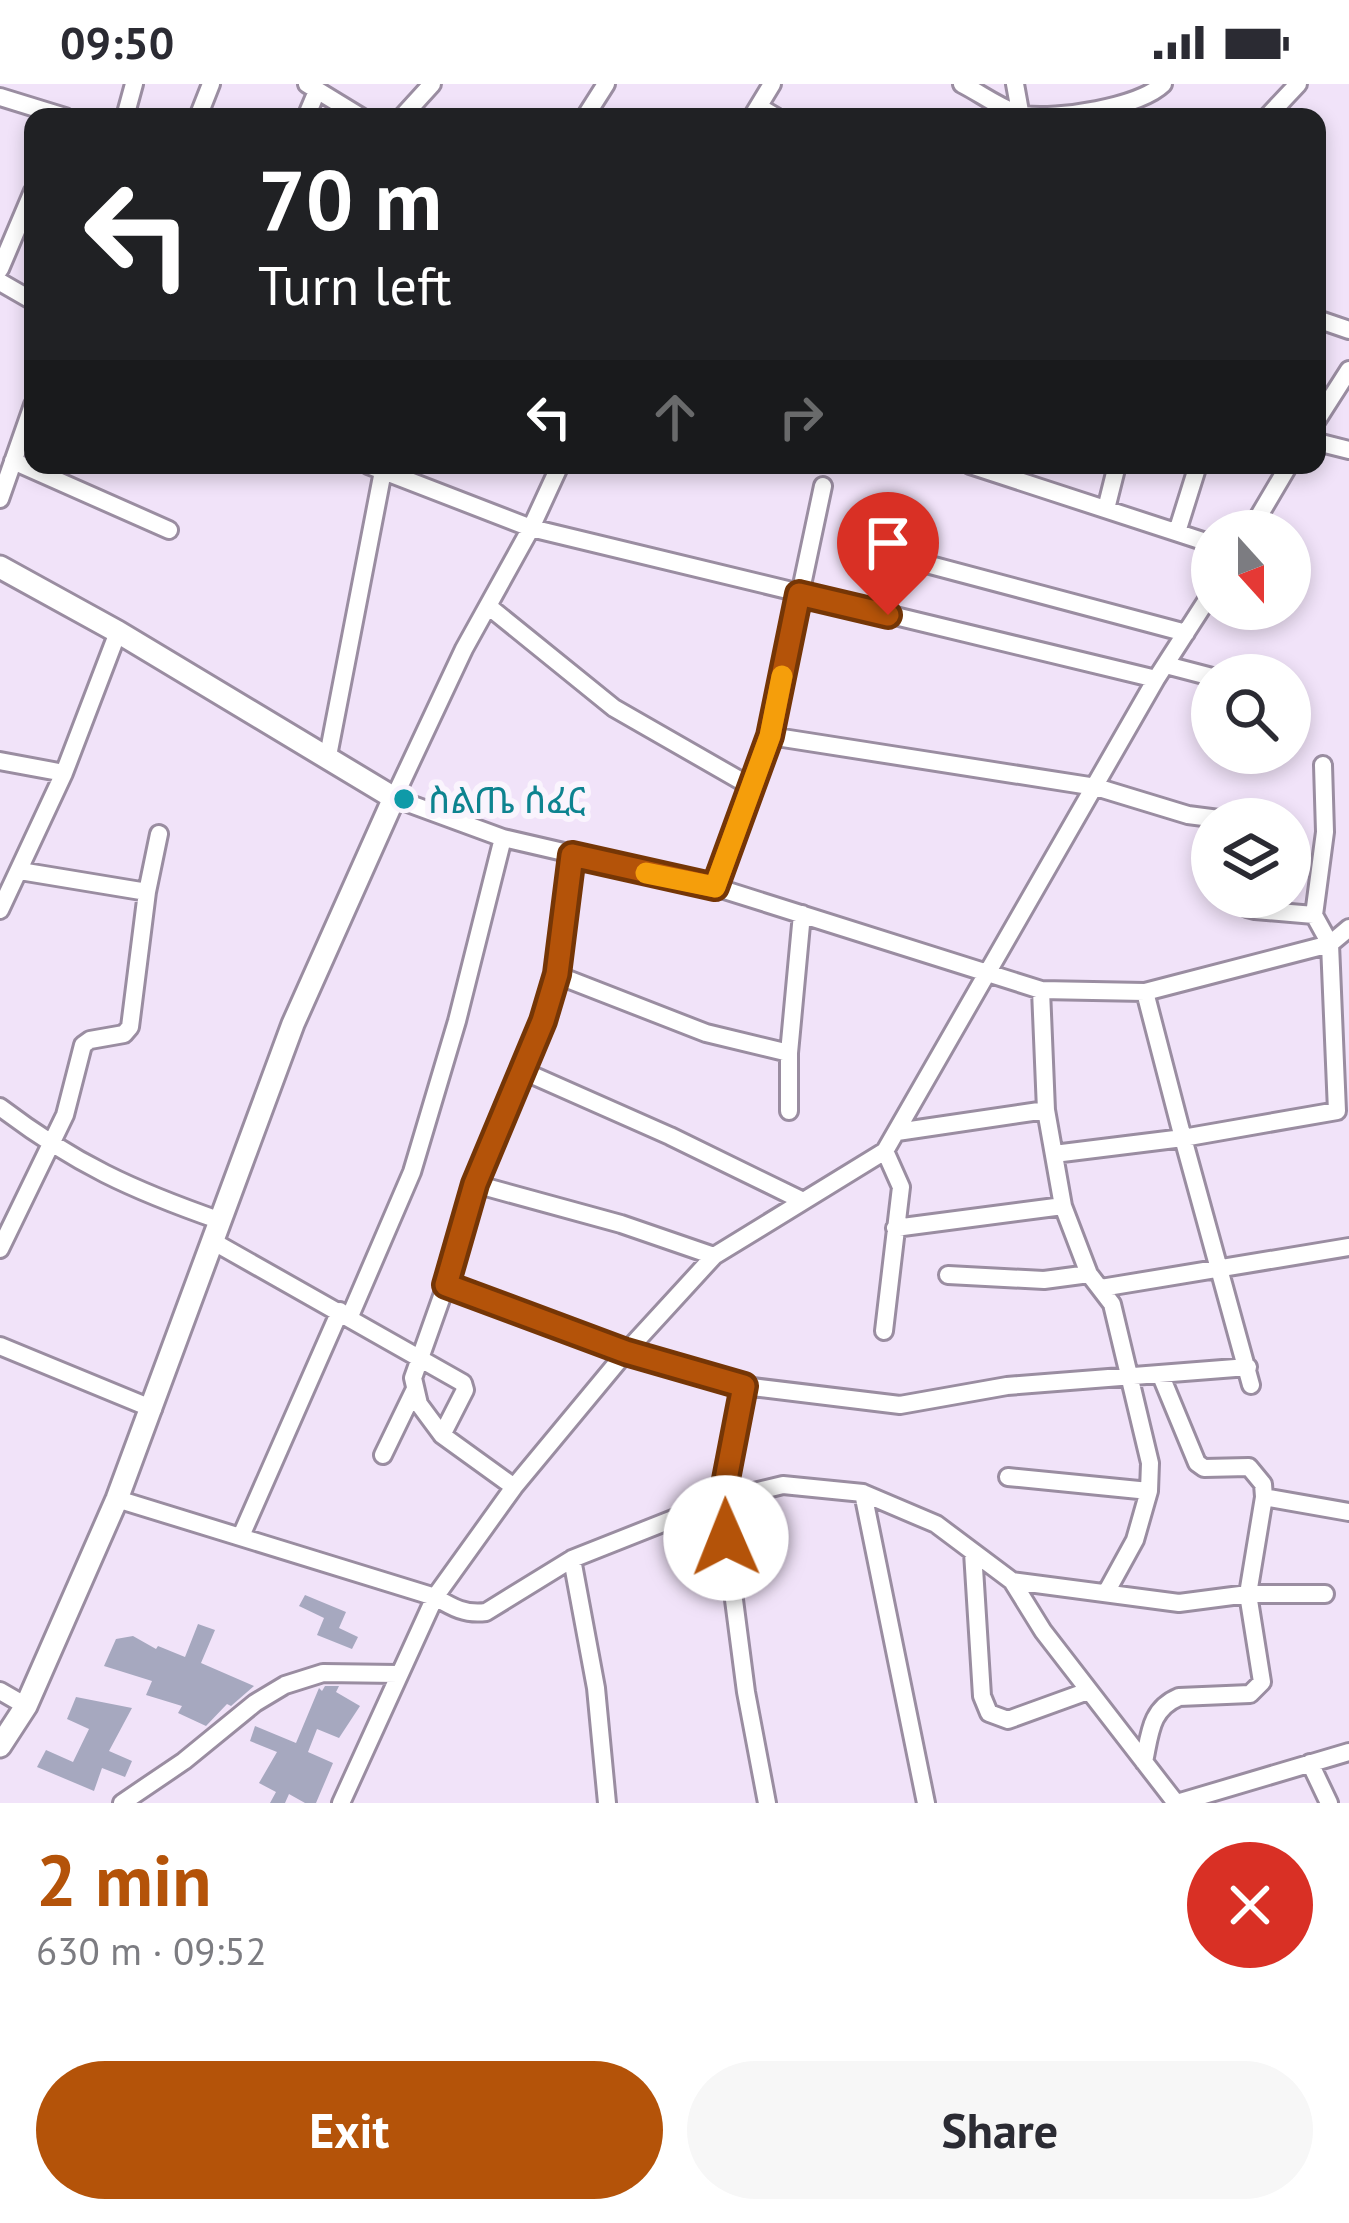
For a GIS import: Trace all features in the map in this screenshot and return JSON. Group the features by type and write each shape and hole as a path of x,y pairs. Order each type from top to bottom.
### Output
{"street":[{"path":"410,108 432,84"},
{"path":"962,84 1007,108"},
{"path":"1104,108 1145,98 1163,84"},
{"path":"1275,108 1298,84"},
{"path":"312,88 346,108"},
{"path":"0,97 35,108"},
{"path":"0,269 24,212"},
{"path":"1326,406 1349,370"},
{"path":"0,499 24,430"},
{"path":"13,460 24,465"},
{"path":"44,474 169,530"},
{"path":"328,756 375,474"},
{"path":"392,474 532,528 799,594 1191,675"},
{"path":"0,1745 26,1706 117,1499 293,1024 394,797 556,474"},
{"path":"998,474 1191,537"},
{"path":"1106,509 1115,474"},
{"path":"1177,532 1195,474"},
{"path":"1262,510 1284,474"},
{"path":"715,887 770,736 823,486"},
{"path":"870,549 1186,633"},
{"path":"0,567 394,797 503,838 715,887 1041,990 1145,992 1330,944 1349,928"},
{"path":"488,606 614,707 750,786"},
{"path":"341,1803 435,1597 514,1486 713,1256 885,1151 1191,625"},
{"path":"0,910 64,773 118,632"},
{"path":"770,736 1096,788 1191,815"},
{"path":"0,761 64,773"},
{"path":"1054,1154 1343,1111 1330,944 1314,915 1325,832 1323,765"},
{"path":"0,1249 65,1115 83,1046 90,1040 124,1034 130,1027 147,892 160,834"},
{"path":"241,1536 412,1172 457,1022 503,838"},
{"path":"514,1486 442,1435 413,1391 412,1378 446,1285 475,1184 523,1071 557,974 572,855"},
{"path":"20,871 147,892"},
{"path":"789,1112 789,1053 802,914"},
{"path":"557,974 706,1034 789,1053"},
{"path":"1041,990 1046,1110 1063,1205 1095,1281 1112,1304 1150,1463 1149,1491 1135,1540 1107,1591"},
{"path":"446,1285 626,1352 744,1386 900,1405 1007,1386 1132,1376 1249,1376 1145,992"},
{"path":"523,1071 801,1200"},
{"path":"0,1107 50,1145 217,1231 465,1387 442,1435"},
{"path":"897,1132 1046,1110"},
{"path":"884,1331 901,1187 885,1151"},
{"path":"475,1184 621,1224 713,1256"},
{"path":"895,1228 1063,1205"},
{"path":"948,1275 1095,1281 1222,1269 1349,1247"},
{"path":"0,1346 153,1409"},
{"path":"1144,1762 1155,1713 1168,1701 1250,1694 1262,1682 1248,1594 1263,1484 1249,1467 1204,1468 1197,1463 1161,1376"},
{"path":"744,1386 722,1500 746,1692 767,1803"},
{"path":"383,1455 413,1391"},
{"path":"1008,1477 1149,1491"},
{"path":"117,1499 435,1597 464,1612 486,1612 572,1559 722,1500 783,1485 863,1493 936,1524 1012,1581 1144,1762 1186,1801 1349,1752"},
{"path":"863,1493 926,1803"},
{"path":"1264,1497 1349,1512"},
{"path":"973,1552 982,1696 989,1712 1008,1720 1088,1691"},
{"path":"572,1559 596,1688 607,1803"},
{"path":"1012,1581 1179,1603 1248,1594 1325,1594"},
{"path":"122,1803 285,1685 322,1673 398,1674"},
{"path":"0,1691 26,1706"},
{"path":"1310,1763 1329,1803"}],"building":[{"path":"305,1595 346,1612 339,1628 358,1637 352,1649 317,1635 324,1618 299,1606"},
{"path":"198,1624 215,1630 201,1663 254,1686 206,1726 178,1713 182,1706 146,1695 152,1681 104,1666 116,1639 133,1636 185,1657"},
{"path":"325,1686 339,1686 336,1692 360,1706 339,1738 317,1729 308,1752 333,1763 316,1803 289,1794 285,1803 270,1803 276,1792 259,1783 277,1752 250,1741 255,1726 296,1743 319,1688 322,1691"},
{"path":"76,1697 132,1708 109,1751 132,1761 125,1777 102,1768 94,1791 37,1767 46,1750 73,1762 89,1729 67,1719"}],"slow traffic":[{"path":"646,873 715,887 770,736 782,676"}],"place":[{"name":"ስልጤ ሰፈር","path":"404,799"}],"route":[{"path":"726,1538 722,1500 744,1386 626,1352 446,1285 475,1184 543,1021 557,974 572,855 715,887 770,736 799,594 888,615"}]}
